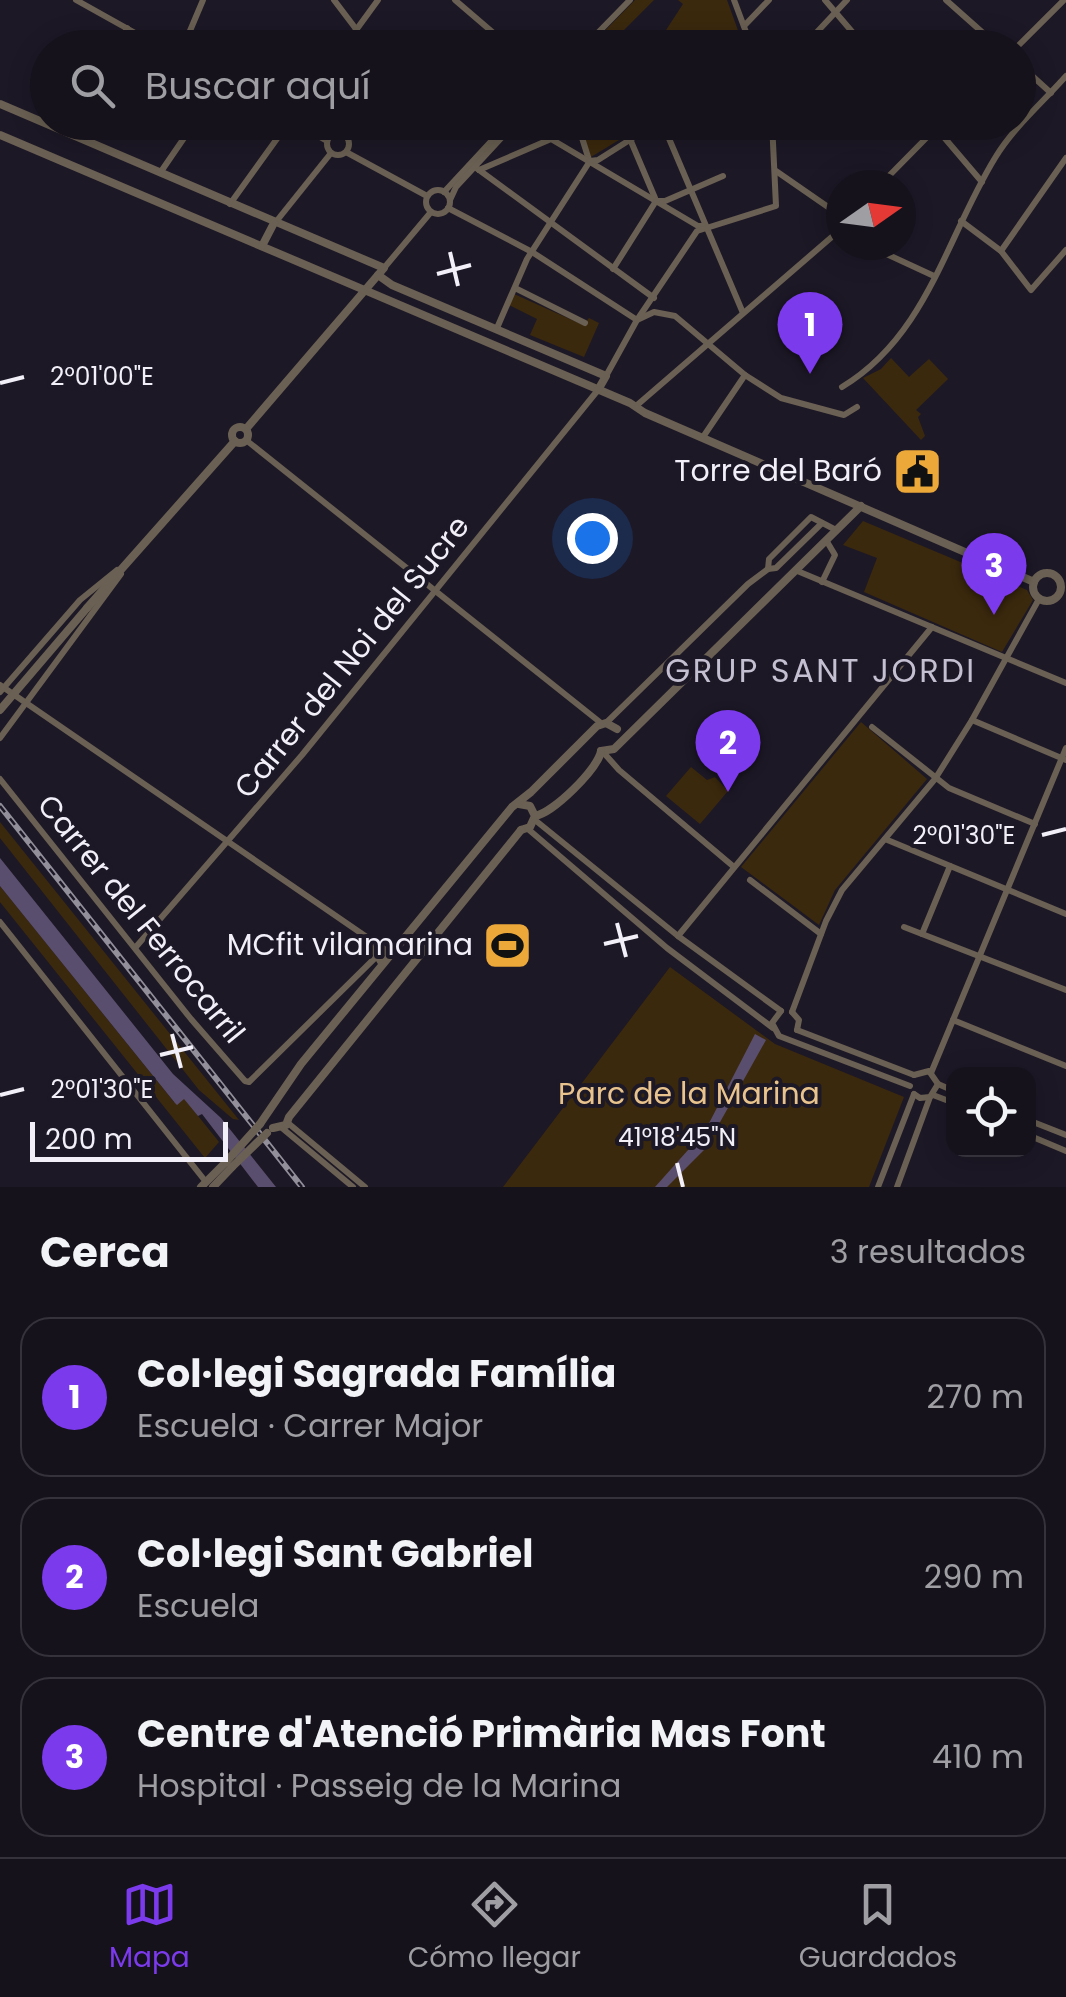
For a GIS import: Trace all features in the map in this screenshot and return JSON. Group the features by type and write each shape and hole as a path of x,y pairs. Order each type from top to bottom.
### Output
{"street":[{"path":"76,0 130,30"},
{"path":"190,30 203,0"},
{"path":"334,0 356,29 378,0"},
{"path":"455,0 490,30"},
{"path":"601,30 630,0"},
{"path":"734,0 745,30"},
{"path":"744,26 769,0"},
{"path":"825,0 850,30"},
{"path":"818,30 847,0"},
{"path":"946,0 980,30"},
{"path":"1034,30 1064,0"},
{"path":"1036,109 1066,76"},
{"path":"1036,79 1051,92"},
{"path":"0,104 30,117"},
{"path":"0,135 636,406 1034,582"},
{"path":"83,140 381,272 392,286 606,376"},
{"path":"159,174 183,140"},
{"path":"230,204 278,140"},
{"path":"330,154 341,156 348,140"},
{"path":"444,192 495,140"},
{"path":"444,192 433,191 428,196 431,212 439,214 449,204 456,187 477,169 499,140"},
{"path":"477,169 548,140"},
{"path":"552,140 698,226 707,226"},
{"path":"583,140 590,161"},
{"path":"590,161 630,140 656,201"},
{"path":"668,140 743,313"},
{"path":"598,390 637,320 697,231 776,206 773,140"},
{"path":"894,170 921,140"},
{"path":"949,140 982,182"},
{"path":"842,386 868,371 900,338 924,302 997,154 1009,140"},
{"path":"327,141 330,154"},
{"path":"346,152 428,196"},
{"path":"262,246 274,224 330,154"},
{"path":"1001,251 1066,158"},
{"path":"497,328 532,252 590,161"},
{"path":"477,169 654,298"},
{"path":"774,172 826,206"},
{"path":"656,201 723,176"},
{"path":"444,192 449,204 637,320"},
{"path":"613,269 656,201"},
{"path":"246,440 246,429 431,212"},
{"path":"961,221 1001,251 1031,290 1066,250"},
{"path":"636,406 826,242"},
{"path":"899,260 934,276"},
{"path":"514,288 586,323"},
{"path":"637,320 654,312 670,314 746,375 793,404 844,414 857,407"},
{"path":"703,437 746,375"},
{"name":"Carrer del Noi del Sucre","path":"136,948 302,755 598,390"},
{"path":"235,441 234,429 246,429"},
{"path":"0,710 118,570 235,441 246,440 604,723 616,729 635,726"},
{"path":"602,752 612,750 861,506"},
{"path":"768,569 769,560 811,517 836,530"},
{"path":"229,1165 301,1064 372,980 380,960 421,920 512,809 822,523"},
{"path":"822,582 835,555 826,540"},
{"path":"0,738 100,606 130,558"},
{"path":"118,570 80,600 1,688 364,936 392,950"},
{"path":"794,570 1066,683"},
{"path":"1046,574 1063,586 1050,601 1039,599 1034,582 1046,574"},
{"path":"792,1012 842,890 935,778 1039,599"},
{"path":"678,936 932,628"},
{"path":"972,720 1064,759"},
{"path":"872,726 949,788 1035,824"},
{"path":"616,729 618,743"},
{"path":"592,732 592,744 734,867"},
{"path":"946,1088 938,1084 932,1072 1066,748"},
{"path":"2,925 207,1185 280,1126 524,830 582,780 602,752"},
{"name":"Carrer del Ferrocarril","path":"0,779 238,1076 249,1082 380,960"},
{"path":"512,809 530,806 535,818 678,936 781,1011 792,1012 798,1020 797,1030"},
{"path":"512,809 510,824 524,830 777,1034 912,1090 920,1098 932,1096 946,1101"},
{"path":"884,838 1066,914"},
{"path":"922,934 950,866"},
{"path":"750,880 821,934"},
{"path":"421,920 439,934"},
{"path":"904,926 1066,990"},
{"path":"364,936 380,960"},
{"path":"372,980 389,994"},
{"path":"773,1028 773,1018 781,1011"},
{"path":"954,1020 1066,1066"},
{"path":"786,1037 797,1030"},
{"path":"797,1030 914,1074 922,1070 932,1072"},
{"path":"878,1187 914,1074"},
{"path":"897,1187 938,1084"},
{"path":"272,1106 284,1107 280,1126"},
{"path":"263,1120 280,1126 365,1187"},
{"path":"1036,1123 1065,1132"},
{"path":"280,1126 352,1187"},
{"path":"1036,1139 1066,1152"}],"green space":[{"path":"635,0 654,0 624,30 606,30"},
{"path":"678,0 727,0 738,30 666,30 683,4"},
{"path":"584,140 619,140 591,157"},
{"path":"514,294 583,325 589,318 599,323 584,357 530,335 537,319 509,305"},
{"path":"891,358 909,377 929,359 948,379 916,410 921,414 918,417 925,436 921,440 863,378 881,369"},
{"path":"863,521 1027,590 1033,600 1002,652 864,592 877,558 843,545"},
{"path":"861,722 927,779 835,890 819,925 741,867"},
{"path":"691,767 707,780 715,777 728,791 700,824 666,796"},
{"path":"0,822 239,1120 199,1090 0,838"},
{"path":"0,886 174,1102 182,1096 219,1142 205,1158 0,902"},
{"name":"Parc de la Marina","path":"670,967 775,1044 904,1097 869,1187 503,1187"}],"shaded area":[{"path":"0,858 173,1074 221,1118 276,1187 258,1187 202,1114 198,1116 184,1099 175,1103 0,886"},
{"path":"755,1034 766,1040 705,1149 667,1187 655,1187 705,1131"}],"railway":[{"path":"0,806 302,1187"}],"place":[{"name":"Col·legi Sagrada Família","path":"810,374"},
{"name":"Torre del Baró","path":"917,471"},
{"name":"Centre d'Atenció Primària Mas Font","path":"994,615"},
{"name":"Col·legi Sant Gabriel","path":"728,792"},
{"name":"MCfit vilamarina","path":"508,945"}],"district":[{"name":"GRUP SANT JORDI","path":"821,671"}]}
